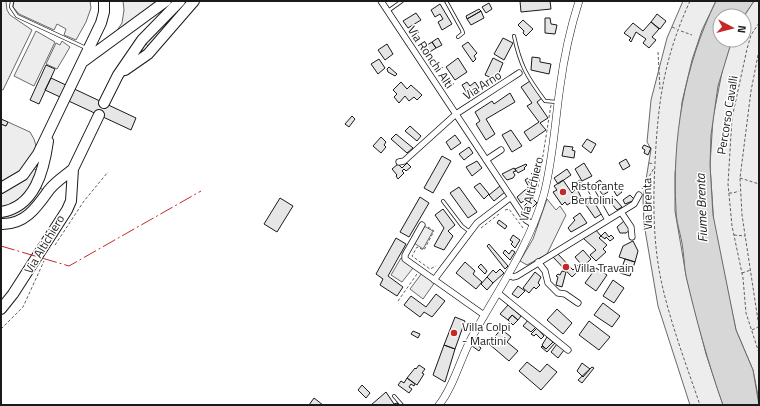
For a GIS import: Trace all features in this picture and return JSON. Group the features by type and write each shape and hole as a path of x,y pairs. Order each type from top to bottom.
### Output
{"highway":[{"path":"1,188 15,182 28,170 49,133 103,18 104,1"},
{"path":"82,63 166,1"},
{"path":"104,103 118,75 142,40 180,1"},
{"path":"118,75 148,54 194,1"},
{"path":"1,309 13,294 67,210 71,201 73,169 99,115"},
{"path":"1,212 21,204 34,190 42,173 49,133"},
{"path":"1,224 13,223 27,216 40,204 50,189 73,169"}],"street":[{"name":"Via Ronchi Alti","path":"382,1 526,220 534,225"},
{"name":"Via Altichiero","path":"439,405 448,391 463,353 520,256 534,225 550,168 556,102 567,45 579,1"},
{"name":"Via Arno","path":"456,114 519,73"},
{"path":"399,162 404,161 456,114"},
{"path":"486,160 501,150"},
{"path":"590,188 608,220"},
{"path":"508,275 513,277 517,276 634,204 639,196"},
{"path":"434,280 470,232 482,219 511,197"},
{"path":"621,212 631,227 632,237"},
{"path":"422,224 405,255 405,259 484,315"},
{"path":"538,262 546,271 548,283 558,293 565,294 578,303"},
{"path":"498,293 568,350"}],"lane":[{"path":"12,1 11,7 18,16 88,49"},
{"path":"388,11 402,1"},
{"path":"446,1 463,33 458,37"},
{"path":"514,36 522,68 545,100 556,102"},
{"path":"443,201 470,232"},
{"path":"394,396 402,405"}],"path":[{"name":"Via Brenta","path":"690,1 678,30 660,92 653,202 654,228 662,280 700,405"},
{"name":"Percorso Cavalli","path":"759,23 752,35 747,49 732,118 728,157 728,192 733,235 742,273 746,313 759,352"},
{"path":"672,27 678,30"},
{"path":"681,31 692,35"},
{"path":"752,330 759,327 740,190 740,178 751,92 759,50"},
{"path":"658,52 660,92"},
{"path":"544,192 538,187 550,106 556,102"},
{"path":"649,164 655,164"},
{"path":"639,196 646,180 654,168"},
{"name":"Via Altichiero","path":"54,247 84,201 108,172"},
{"path":"740,178 759,184"},
{"path":"728,192 733,193 740,190"},
{"path":"480,229 509,209 525,231"},
{"path":"422,224 434,231 424,250 418,246 412,256 430,269 436,266"},
{"path":"733,235 746,236"},
{"name":"Via Altichiero","path":"1,328 23,307 45,260"},
{"path":"742,273 751,270"},
{"path":"398,301 418,273"}],"shaded area":[{"path":"1,1 6,1 7,10 10,15 32,30 3,90 1,89"},
{"path":"14,1 90,1 91,8 86,22 76,40 64,35 66,29 57,24 54,30 19,14 13,7"},
{"path":"123,1 162,1 114,35 122,23 124,10"},
{"path":"185,1 190,1 148,46 144,42"},
{"path":"683,1 716,1 702,30 692,60 682,102 675,174 675,211 686,275 706,354 723,405 690,405 658,306 644,224 643,198 651,149 647,142 651,100 667,38"},
{"path":"754,1 759,1 759,401 753,370 736,330 714,227 710,165 713,118 723,67 729,48 752,48 752,8 749,8"},
{"path":"36,31 55,42 34,86 14,76"},
{"path":"62,41 70,47 57,69 46,64 56,43 60,45"},
{"path":"8,122 30,132 36,146 26,166 21,172 1,184 1,124 6,126"},
{"path":"33,168 38,171 29,190 16,204 1,209 1,192"},
{"path":"40,188 44,190 44,192 22,216 1,221 1,216"},
{"path":"547,199 556,210 560,206 566,215 547,254 527,265 520,261 533,239"},
{"path":"424,226 433,231 423,249 414,243"},
{"path":"401,258 413,268 402,282 391,275"},
{"path":"422,273 435,282 423,299 410,289"}],"water":[{"path":"716,1 754,1 749,8 713,8"},
{"name":"Fiume Brenta","path":"712,10 712,48 730,48 718,86 711,135 710,165 713,215 736,330 753,370 759,405 723,405 698,325 686,276 683,247 677,222 675,183 678,129 688,77 705,26"}],"building":[{"path":"520,1 550,1 551,9 521,12"},
{"path":"489,3 492,9 486,13 482,7"},
{"path":"440,4 452,24 442,30 438,22 443,19 440,14 435,17 431,10"},
{"path":"479,9 481,11 467,19 466,16"},
{"path":"481,11 484,18 471,25 467,19"},
{"path":"416,13 421,20 408,28 403,21"},
{"path":"657,14 666,21 660,29 651,22"},
{"path":"545,18 550,18 551,24 557,25 555,34 545,33"},
{"path":"523,20 533,29 526,36 523,33 524,31 518,25"},
{"path":"651,22 659,29 652,37 656,40 649,48 643,43 646,39 636,32 631,42 629,40 631,38 624,33 633,23 643,31"},
{"path":"438,38 442,45 436,48 432,42"},
{"path":"503,38 513,43 504,60 494,54"},
{"path":"432,42 436,48 428,53 424,47"},
{"path":"468,42 477,53 474,56 476,59 473,62 462,46"},
{"path":"387,44 393,54 385,60 378,50"},
{"path":"532,57 540,58 540,62 551,64 549,74 531,70"},
{"path":"458,58 467,72 455,80 446,67"},
{"path":"493,58 503,63 496,80 485,75"},
{"path":"379,59 385,68 378,74 371,64"},
{"path":"46,65 55,69 39,104 30,100"},
{"path":"389,67 397,74 395,76 388,72 387,69"},
{"path":"51,78 136,118 131,130 45,90"},
{"path":"530,81 542,98 537,102 548,118 540,123 546,130 530,141 524,132 539,122 527,106 532,103 521,87"},
{"path":"401,82 407,89 411,85 422,95 417,100 414,97 409,101 405,96 399,103 394,97 397,94 393,90"},
{"path":"467,82 470,86 475,82 479,88 468,95 462,85"},
{"path":"510,93 515,102 486,119 495,134 486,140 476,124 480,121 475,112 492,101 494,104"},
{"path":"352,116 355,119 349,127 345,124"},
{"path":"1,119 8,122 6,126 1,124"},
{"path":"410,126 421,136 417,141 405,131"},
{"path":"511,130 522,146 512,152 502,135"},
{"path":"396,134 413,148 407,153 391,139"},
{"path":"455,135 461,143 451,150 446,142"},
{"path":"381,137 386,142 384,145 386,147 381,153 373,146"},
{"path":"587,139 596,144 591,153 582,146"},
{"path":"644,145 651,148 648,155 644,153 645,150 642,148"},
{"path":"564,146 573,147 572,150 575,151 574,158 562,156"},
{"path":"469,147 473,153 464,160 459,154"},
{"path":"442,156 451,161 433,193 424,188"},
{"path":"626,159 630,166 623,170 619,163"},
{"path":"477,161 482,168 472,176 466,167"},
{"path":"407,163 411,167 406,171 404,169 402,171 404,173 398,179 396,176 397,175 392,169 398,164 402,168"},
{"path":"584,163 592,176 582,181 575,169"},
{"path":"526,164 525,169 518,173 515,169"},
{"path":"514,168 516,171 513,172 515,175 513,178 507,180 502,174"},
{"path":"567,169 571,175 558,184 554,178"},
{"path":"528,178 530,180 528,181 536,190 527,195 529,197 521,203 517,197 525,190 530,189 525,180"},
{"name":"Ristorante Bertolini","path":"563,180 572,193 575,190 572,185 580,180 583,185 577,189 583,201 579,203 577,199 567,205 565,202 562,205 553,192 557,190 554,186"},
{"path":"600,180 608,192 603,195 594,184"},
{"path":"480,183 489,194 484,199 474,187"},
{"path":"500,186 505,192 494,201 489,195"},
{"path":"459,187 477,212 468,218 450,193"},
{"path":"618,187 622,192 617,196 612,188 615,189"},
{"path":"630,195 635,200 625,204 623,200"},
{"path":"420,197 429,203 409,237 400,232"},
{"path":"593,197 603,213 595,218 586,205 589,203 587,200"},
{"path":"280,198 293,206 277,232 264,224"},
{"path":"532,198 537,203 529,211 524,206"},
{"path":"615,199 622,207 617,210 610,202"},
{"path":"443,209 455,225 448,231 453,236 444,250 434,246 444,228 435,215"},
{"path":"580,213 587,223 571,232 568,228 575,220 573,218"},
{"path":"499,220 507,226 505,229 497,223"},
{"path":"624,221 630,230 626,233 620,233 617,227"},
{"path":"595,229 601,236 599,238 607,245 603,249 606,252 596,261 590,255 596,250 583,238"},
{"path":"605,232 609,237 611,235 614,238 610,241 606,237 605,239 601,236"},
{"path":"513,235 520,240 515,248 511,244 513,242 510,240"},
{"path":"396,238 406,244 388,276 403,287 397,296 380,285 383,279 376,274"},
{"path":"633,241 638,251 635,262 619,257 623,246"},
{"path":"489,244 508,266 505,269 487,246"},
{"path":"505,250 509,254 512,250 515,252 510,260 503,253"},
{"name":"Villa Travain","path":"583,250 591,259 572,277 552,256 557,253 573,270 580,263 575,257"},
{"path":"625,259 635,262 630,276 620,273"},
{"path":"465,262 475,271 473,274 482,282 476,289 456,273"},
{"path":"481,264 487,271 485,274 478,267"},
{"path":"596,268 607,275 596,291 585,283"},
{"path":"500,269 504,273 493,283 487,277 493,270 496,273"},
{"path":"562,271 566,272 562,287 556,285 558,277 556,276 558,274 560,275"},
{"path":"535,272 541,277 538,283 540,285 536,289 534,287 529,293 523,288"},
{"path":"487,277 493,283 487,290 481,284"},
{"path":"613,280 624,288 614,303 603,296"},
{"path":"518,286 525,291 518,298 512,294"},
{"path":"436,294 445,301 432,317 424,312 420,317 404,305 411,296 426,307"},
{"path":"603,303 620,316 612,327 594,315"},
{"path":"508,305 521,316 518,320 512,315 508,320 500,314"},
{"path":"557,309 572,323 563,334 547,320"},
{"path":"512,315 518,320 513,325 508,320"},
{"name":"Villa Colpi - Martini","path":"455,317 465,321 455,349 444,345"},
{"path":"529,319 537,326 531,332 523,326"},
{"path":"589,321 610,337 599,350 579,335"},
{"path":"537,328 544,336 541,339 536,334 534,336 531,334"},
{"path":"501,329 511,337 507,342 518,351 509,361 489,344"},
{"path":"413,331 420,334 418,338 411,334"},
{"path":"547,337 553,342 546,349 542,345"},
{"path":"553,342 555,343 547,352 541,347 542,346 546,349"},
{"path":"475,343 481,348 479,351 472,346"},
{"path":"557,344 564,350 558,358 551,352"},
{"path":"444,345 455,349 445,382 433,375"},
{"path":"527,362 540,372 547,364 557,372 541,390 519,371"},
{"path":"582,363 590,369 583,377 577,371"},
{"path":"419,365 425,369 422,373 424,374 417,385 407,378"},
{"path":"592,367 594,368 582,383 578,380"},
{"path":"407,378 415,384 414,386 411,384 409,387 412,389 409,393 398,385 401,381 404,383"},
{"path":"362,385 370,393 366,398 358,390"},
{"path":"386,392 394,404 397,403 399,405 371,405"},
{"path":"314,398 323,405 309,405"}],"power":[{"path":"1,246 69,266 201,191"}],"place":[{"name":"Ristorante Bertolini","path":"563,192"},
{"name":"Villa Travain","path":"566,267"},
{"name":"Villa Colpi - Martini","path":"454,333"}]}
